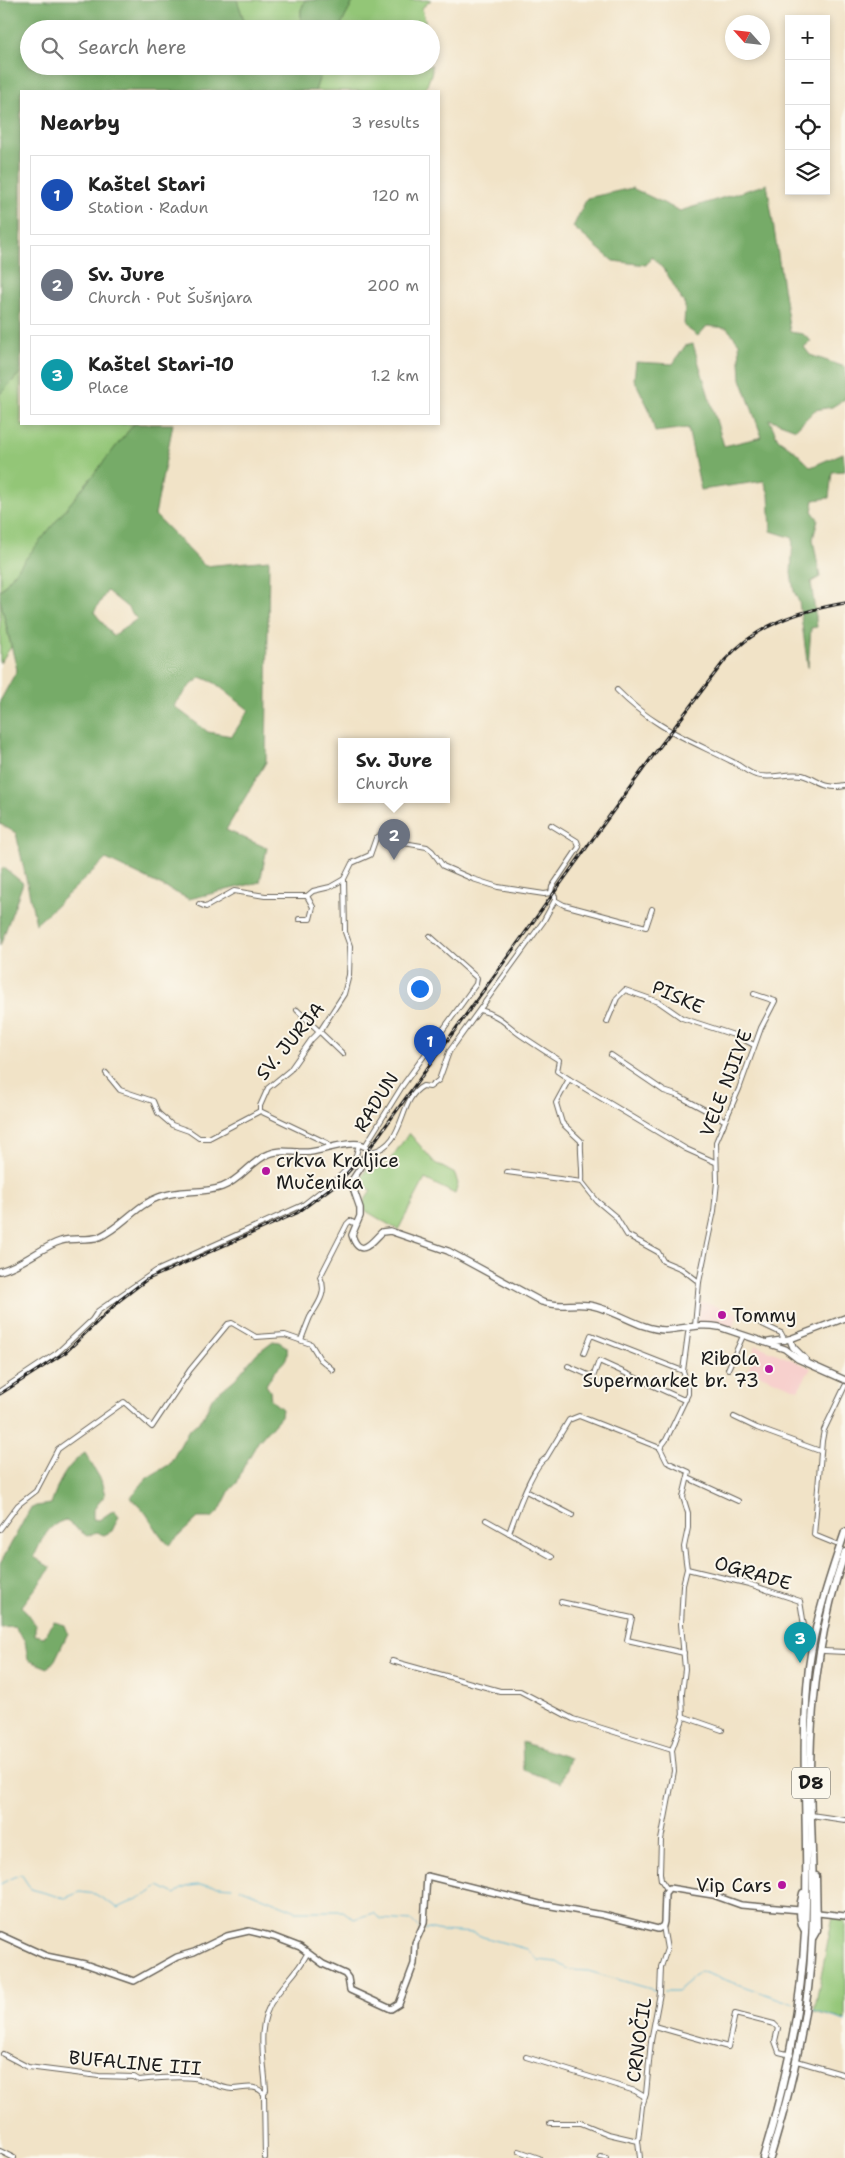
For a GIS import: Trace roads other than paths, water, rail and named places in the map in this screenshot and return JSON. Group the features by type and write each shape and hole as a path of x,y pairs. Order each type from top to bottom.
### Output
{"main road":[{"path":"0,1272 28,1260 59,1241 98,1237 145,1203 158,1197 180,1191 211,1190 231,1183 258,1159 268,1154 276,1152 311,1152 362,1145 371,1152 351,1182 360,1208 360,1216 352,1235 356,1245 361,1247 372,1245 382,1232 390,1231 448,1251 542,1302 556,1306 588,1305 664,1330 709,1325 785,1349 798,1359 845,1380"},
{"path":"767,1342 786,1340 845,1318"},
{"path":"785,1349 786,1340"},
{"path":"786,1340 808,1362"},
{"name":"D8","path":"763,2158 785,2082 798,2014 805,1930 804,1756 809,1666 826,1588 845,1532"},
{"name":"D8","path":"770,2158 797,2061 809,1980 812,1938 811,1743 817,1670 830,1601 845,1552"},
{"path":"812,1860 816,1873 818,1913 817,1930 812,1938"},
{"path":"805,1930 801,1924 800,1910 806,1887"}],"street":[{"path":"617,690 635,708 664,728 756,775 772,778 801,775 828,788 845,786"},
{"path":"550,892 579,847 577,841 551,825"},
{"path":"199,904 206,907 234,890 266,896 307,896 313,891 344,880 352,863 370,855 376,838 381,835 404,844 426,847 432,851 443,866 498,887 541,894 550,892"},
{"name":"SV. JURJA","path":"330,1148 327,1143 260,1111 260,1106 268,1088 290,1070 311,1040 320,1031 344,994 349,975 350,946 345,932 344,880"},
{"path":"550,892 556,900 564,905 646,927 652,909"},
{"path":"300,920 310,918 313,907 307,896"},
{"path":"371,1152 381,1149 393,1138 404,1117 409,1102 418,1090 423,1086 430,1088 437,1083 446,1057 556,900"},
{"name":"RADUN","path":"362,1145 411,1073 476,984 477,978 430,936"},
{"name":"PISKE","path":"607,1022 617,998 625,990 659,1002 682,1018 719,1030 754,1045"},
{"name":"VELE NJIVE","path":"686,1399 688,1385 683,1371 714,1211 717,1182 716,1142 724,1120 739,1090 754,1045 775,1001 754,994"},
{"path":"297,1010 343,1054"},
{"path":"480,1010 490,1012 505,1020 522,1036 559,1060 557,1071 569,1079 686,1149 715,1162"},
{"path":"611,1055 664,1091 679,1096 724,1120"},
{"path":"106,1074 120,1090 153,1101 158,1112 172,1125 189,1131 199,1138 209,1138 260,1111"},
{"path":"569,1079 556,1103 562,1123 581,1140 582,1182 597,1202 616,1217 627,1235 658,1252 663,1261 682,1269 699,1282"},
{"path":"0,1391 57,1353 92,1320 98,1311 148,1276 303,1205 339,1178 355,1159 362,1145"},
{"path":"506,1172 582,1182"},
{"path":"301,1340 310,1318 320,1302 324,1285 320,1277 347,1224 350,1222 356,1224"},
{"path":"760,1322 781,1333 786,1340"},
{"path":"0,1529 18,1505 36,1491 58,1449 98,1419 124,1402 152,1427 190,1370 228,1324 232,1323 256,1337 285,1335 311,1344 320,1358 333,1370"},
{"path":"584,1353 591,1335 683,1371"},
{"path":"728,1368 743,1336"},
{"path":"568,1366 593,1377 599,1361 682,1399 686,1399 666,1440 660,1448"},
{"path":"836,1544 814,1535 820,1451 824,1430 845,1386"},
{"path":"509,1533 526,1491 541,1461 546,1458 569,1420 579,1416 660,1448 667,1462 689,1472 684,1497 688,1513 688,1528 684,1547 687,1569 683,1585 681,1624 684,1652 682,1716 672,1750 674,1771 661,1840 661,1880 667,1889"},
{"path":"734,1417 757,1428 820,1451"},
{"path":"688,1478 738,1501"},
{"path":"526,1491 572,1515"},
{"path":"486,1520 552,1557"},
{"name":"OGRADE","path":"687,1569 749,1584 800,1601 806,1638 809,1640"},
{"path":"561,1602 632,1618 627,1640 684,1652"},
{"path":"824,1651 845,1652"},
{"path":"392,1661 500,1691 520,1691 583,1723 618,1732 672,1750"},
{"path":"682,1716 722,1730"},
{"path":"811,1815 845,1820"},
{"path":"0,1935 46,1956 85,1964 134,1981 177,1957 194,1952 227,1936 249,1931 293,1943 323,1964 346,1974 350,1990 386,2008 395,2008 399,2004 414,1964 415,1943 424,1923 427,1876 540,1904 603,1915 658,1929 663,1926 665,1893 667,1889"},
{"path":"667,1889 673,1888 713,1896 741,1905 800,1910"},
{"path":"818,1913 845,1916"},
{"name":"CRNOČIL","path":"640,2158 638,2141 660,1993 661,1967 667,1949 663,1926"},
{"path":"265,2158 266,2146 263,2122 264,2094 266,2090 262,2026 266,2010 275,1996 298,1970 307,1954"},
{"path":"654,2026 728,2047 736,2014 774,2024 778,2028 775,2041 779,2052 791,2054"},
{"name":"BUFALINE III","path":"3,2054 28,2067 91,2076 134,2076 139,2080 194,2078 232,2089 252,2087 261,2090 264,2094"},
{"path":"526,2057 635,2091 645,2098"},
{"path":"797,2061 845,2075"},
{"path":"550,2123 581,2123 608,2134 638,2141"},
{"path":"0,2151 14,2158"},
{"path":"519,2151 539,2158"},
{"path":"600,2156 606,2158"}],"waterway":[{"path":"0,1884 21,1874 31,1889 65,1898 80,1892 95,1894 118,1908 150,1893 159,1886 175,1894 194,1885 232,1887"},
{"path":"240,1888 296,1911 343,1911 354,1919 373,1913 381,1919 412,1921 419,1928"},
{"path":"425,1930 428,1928 474,1933 527,1949 538,1960 557,1962 570,1970 588,1971 658,1991"},
{"path":"664,1991 677,1991 700,1971 794,2004"},
{"path":"811,2010 845,2021"}],"railway":[{"path":"0,1394 66,1352 120,1300 146,1280 297,1213 339,1182 369,1149 652,757 725,660 737,648 765,628 795,615 845,603"}],"place":[{"name":"Sv. Jure","path":"394,860"},
{"name":"Kaštel Stari","path":"430,1066"},
{"name":"crkva Kraljice Mučenika","path":"266,1171"},
{"name":"Tommy","path":"722,1315"},
{"name":"Ribola Supermarket br. 73","path":"769,1369"},
{"name":"Kaštel Stari-10","path":"800,1663"},
{"name":"Vip Cars","path":"782,1885"}]}
